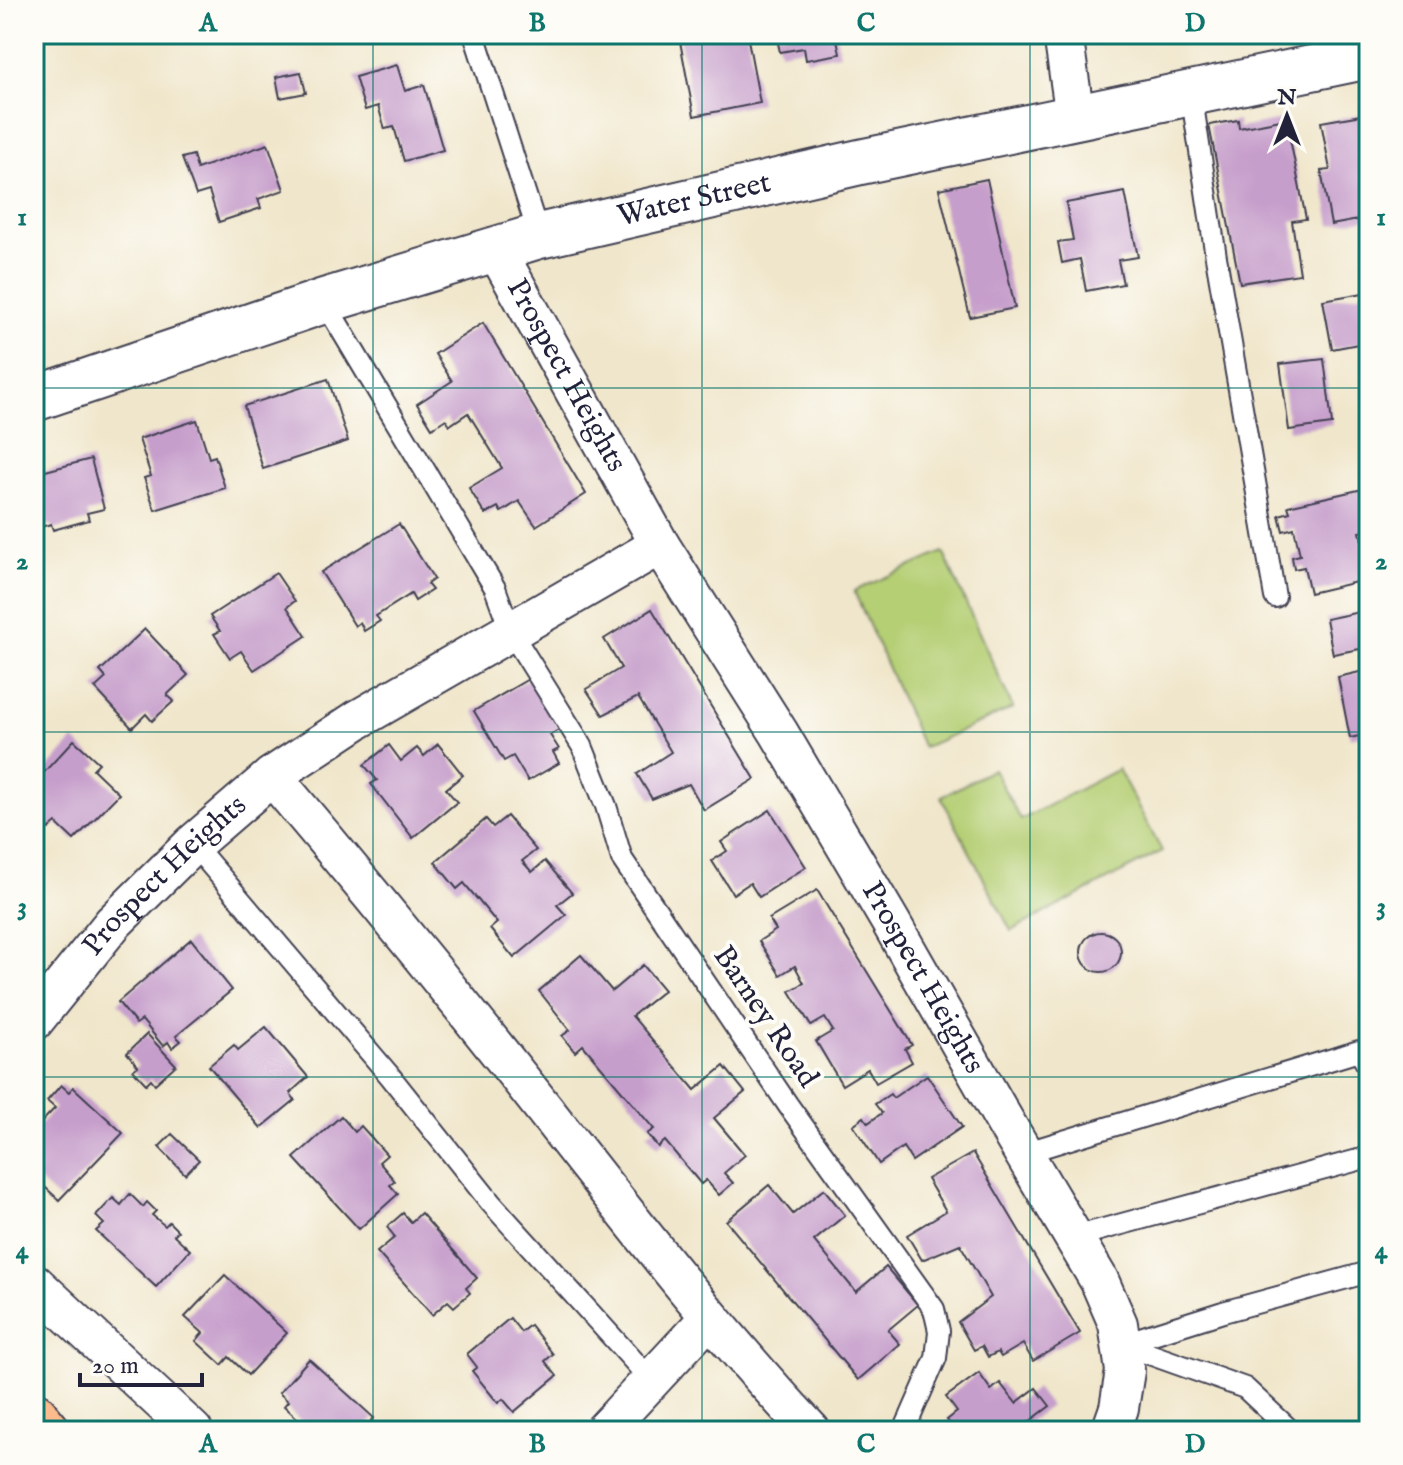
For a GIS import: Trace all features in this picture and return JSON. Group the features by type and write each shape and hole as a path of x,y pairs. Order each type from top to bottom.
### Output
{"main road":[{"path":"34,1414 48,1431"}],"street":[{"path":"1063,34 1075,117"},
{"name":"Water Street","path":"34,399 324,301 539,236 860,162 1369,56"},
{"name":"Prospect Heights","path":"495,248 660,545 779,733 1099,1280 1118,1324 1125,1371 1119,1408 1111,1431"},
{"name":"Prospect Heights","path":"34,1021 113,923 193,844 272,776 357,720 660,545"},
{"name":"Prospect Heights","path":"272,776 366,887 709,1318 811,1431"},
{"path":"34,1283 193,1431"},
{"path":"604,1431 709,1318"}],"lane":[{"path":"474,34 539,236"},
{"path":"1191,92 1216,257 1275,597"},
{"name":"Barney Road","path":"324,301 495,588 511,632 582,746 606,806 622,859 788,1105 934,1309 939,1331 936,1358 904,1431"},
{"path":"193,844 390,1076 491,1203 651,1380"},
{"path":"1024,1153 1359,1051 1369,1068"},
{"path":"1074,1237 1369,1157"},
{"path":"1121,1344 1369,1272"},
{"path":"1121,1344 1245,1388 1291,1431"}],"green space":[{"path":"943,552 1013,708 923,748 854,591"},
{"path":"993,769 1021,820 1118,769 1162,851 1011,931 941,797"}],"building":[{"path":"747,34 760,103 694,116 679,36"},
{"path":"776,34 836,34 840,54 806,60 804,48 780,52"},
{"path":"397,65 405,91 424,85 443,150 404,161 394,127 385,129 378,106 365,110 355,77"},
{"path":"301,72 306,93 280,98 276,77"},
{"path":"1367,114 1369,218 1331,225 1321,171 1330,170 1321,122"},
{"path":"1286,119 1306,219 1292,221 1300,274 1240,283 1209,125 1238,120 1239,128"},
{"path":"268,144 284,190 258,199 261,208 219,222 209,191 196,195 182,158 193,155 197,169"},
{"path":"987,179 1015,308 970,317 939,189"},
{"path":"1125,192 1138,257 1118,260 1123,284 1086,291 1080,259 1062,263 1058,242 1073,240 1066,203"},
{"path":"1369,292 1369,342 1332,349 1323,300"},
{"path":"483,323 586,494 536,526 519,501 501,512 498,507 485,514 469,488 502,468 468,413 450,425 446,419 432,428 417,404 452,381 435,354"},
{"path":"1324,359 1332,424 1289,430 1280,364"},
{"path":"328,379 348,441 263,469 244,406"},
{"path":"197,420 209,458 215,456 225,488 155,510 144,478 151,476 139,439"},
{"path":"91,459 104,509 87,513 89,520 53,530 51,524 34,529 34,474"},
{"path":"1363,489 1369,530 1360,532 1369,579 1310,593 1304,567 1294,569 1292,557 1300,555 1294,528 1283,531 1279,515 1290,512 1288,506"},
{"path":"399,524 434,579 427,584 432,590 415,601 411,594 376,616 380,621 364,631 360,622 355,626 321,572"},
{"path":"276,573 295,601 287,607 306,636 254,670 241,651 230,658 214,634 220,631 210,616"},
{"path":"652,609 755,779 704,810 689,784 652,799 637,774 671,752 638,697 603,715 586,689 621,668 604,639"},
{"path":"1369,610 1369,734 1350,738 1338,677 1364,671 1360,649 1333,654 1326,619"},
{"path":"145,629 188,675 167,695 174,701 152,721 146,714 132,728 95,688 106,678 100,671"},
{"path":"530,678 560,729 550,735 559,749 553,752 559,763 528,781 513,756 504,761 474,711"},
{"path":"74,740 99,763 93,769 119,794 74,840 56,823 49,829 34,815 39,810 34,806 34,783"},
{"path":"438,744 463,775 446,789 457,802 413,838 371,784 377,780 364,765 389,745 401,761 417,748 424,756"},
{"path":"770,810 806,867 759,897 750,883 733,894 712,861 727,851 721,842"},
{"path":"507,816 536,850 522,861 532,872 545,861 572,893 557,905 566,915 514,958 490,929 497,923 464,883 457,889 435,862 486,819 493,827"},
{"path":"817,890 912,1045 905,1049 912,1062 876,1083 868,1069 842,1085 816,1041 833,1031 825,1018 811,1026 790,991 804,983 795,966 780,975 759,941 776,930 769,919"},
{"path":"1101,932 1115,938 1121,952 1115,966 1101,972 1087,966 1081,952 1087,938"},
{"path":"191,939 232,990 176,1036 181,1041 172,1048 168,1042 163,1046 142,1020 136,1024 118,1002"},
{"path":"581,955 612,991 643,965 664,990 632,1016 695,1090 724,1066 745,1092 714,1118 745,1155 724,1173 733,1183 719,1195 706,1180 701,1184 665,1141 658,1147 647,1134 654,1129 583,1045 575,1052 562,1036 570,1030 539,991"},
{"path":"266,1027 308,1077 290,1093 295,1100 261,1128 209,1066 234,1045 238,1050"},
{"path":"147,1034 176,1065 155,1084 151,1079 146,1084 133,1070 138,1066 127,1053"},
{"path":"927,1075 962,1127 912,1161 903,1147 879,1164 853,1125 864,1117 868,1123 882,1113 875,1104 890,1094 893,1098"},
{"path":"61,1085 69,1092 73,1087 123,1133 59,1200 34,1177 34,1130 55,1108 47,1101"},
{"path":"341,1116 355,1132 361,1126 387,1155 379,1162 395,1181 390,1185 398,1194 359,1229 294,1158"},
{"path":"172,1134 199,1160 185,1174 159,1147"},
{"path":"973,1153 1080,1333 1033,1361 1023,1344 1001,1357 998,1352 988,1357 982,1346 974,1350 958,1322 991,1297 960,1244 922,1260 907,1235 946,1211 927,1179"},
{"path":"769,1185 793,1214 824,1189 845,1215 814,1241 856,1292 886,1267 918,1305 888,1330 900,1344 858,1380 726,1221"},
{"path":"130,1194 143,1207 147,1202 156,1211 152,1215 165,1226 169,1222 178,1231 174,1235 190,1250 156,1287 96,1231 104,1224 96,1216 113,1198 121,1205"},
{"path":"403,1213 411,1222 421,1213 477,1278 466,1288 470,1293 454,1307 448,1301 432,1315 377,1252 395,1237 387,1227"},
{"path":"225,1275 287,1333 248,1375 229,1357 222,1365 196,1341 203,1333 185,1317"},
{"path":"510,1318 521,1332 530,1325 553,1354 545,1361 557,1376 514,1412 503,1399 498,1403 472,1371 477,1367 467,1354"},
{"path":"309,1359 374,1418 367,1426 373,1431 311,1431 284,1406 288,1401 279,1393"},
{"path":"979,1373 991,1390 1000,1383 1016,1403 1036,1388 1050,1406 1025,1425 1029,1431 955,1431 947,1420 957,1412 946,1397"}]}
